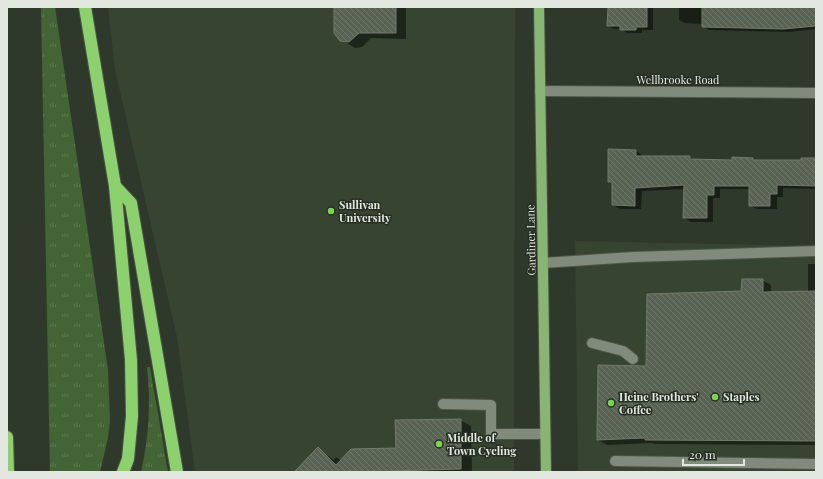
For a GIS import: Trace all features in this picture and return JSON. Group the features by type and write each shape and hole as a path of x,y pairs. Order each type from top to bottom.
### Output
{"highway":[{"path":"85,7 115,186 131,360 132,416 128,459 123,472"},
{"path":"115,186 131,203 177,472"},
{"path":"7,437 8,472"}],"main road":[{"name":"Gardiner Lane","path":"538,7 546,472"}],"street":[{"name":"Wellbrooke Road","path":"540,91 816,93"},
{"path":"543,263 633,257 816,251"},
{"path":"592,342 623,352 633,359"},
{"path":"443,404 491,405 492,434 545,434"},
{"path":"615,461 816,464"}],"shaded area":[{"name":"Sullivan University","path":"108,7 515,7 514,472 195,472 177,337 115,70"},
{"path":"575,241 816,246 816,472 578,472"}],"green space":[{"path":"41,7 55,7 108,370 110,421 108,438 100,472 50,472"},
{"path":"147,367 150,367 168,472 141,472 146,445 148,420 149,394"}],"building":[{"path":"396,7 396,33 359,33 349,42 340,41 334,33 334,8"},
{"path":"608,7 647,7 647,27 636,27 636,30 620,30 620,26 607,26"},
{"path":"702,7 816,7 816,26 783,29 702,27"},
{"path":"608,149 636,150 636,156 690,156 690,159 732,160 732,157 753,158 753,160 801,160 801,158 816,158 816,186 777,185 777,194 770,194 770,206 749,206 749,186 714,186 714,195 707,195 707,218 683,218 684,185 635,188 635,206 612,205 612,182 608,182"},
{"path":"742,279 763,279 763,292 816,291 816,441 645,440 645,438 597,440 598,365 646,366 647,294 741,291"},
{"path":"461,419 461,469 390,472 294,472 318,447 336,465 351,449 396,448 395,420"}],"place":[{"name":"Sullivan University","path":"331,211"},
{"name":"Staples","path":"715,397"},
{"name":"Heine Brothers' Coffee","path":"611,403"},
{"name":"Middle of Town Cycling","path":"439,444"}]}
